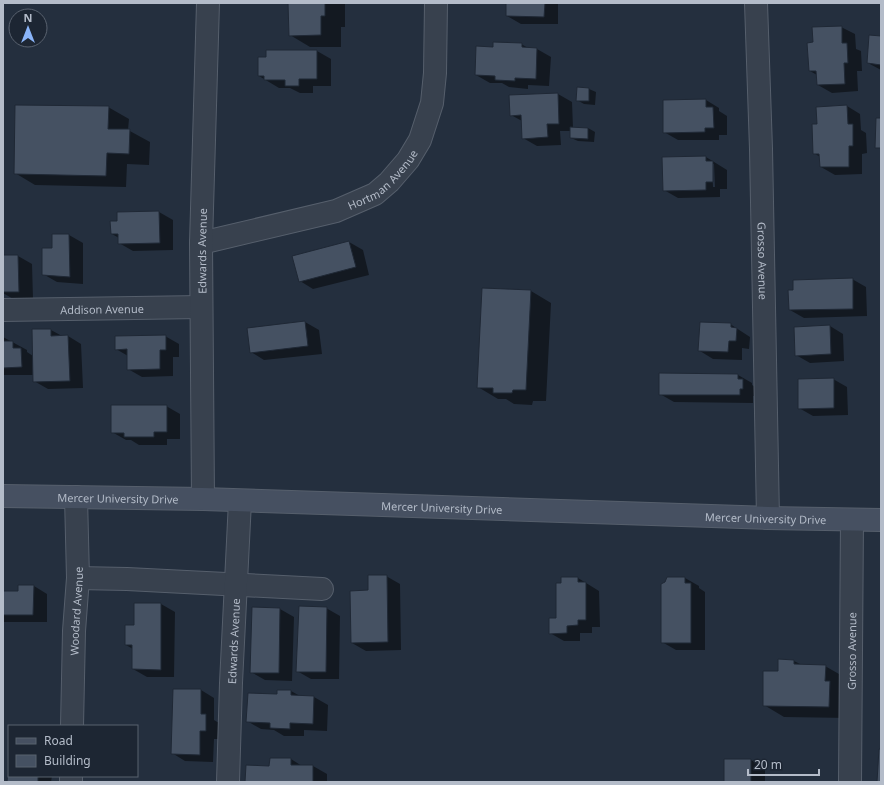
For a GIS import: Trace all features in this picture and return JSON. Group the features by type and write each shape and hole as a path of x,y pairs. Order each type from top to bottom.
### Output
{"main road":[{"name":"Mercer University Drive","path":"3,496 203,499 768,518 881,520"}],"street":[{"name":"Edwards Avenue","path":"203,499 201,242 208,3"},
{"name":"Hortman Avenue","path":"201,242 336,211 374,194 389,182 408,160 420,140 432,103 435,73 436,3"},
{"name":"Grosso Avenue","path":"756,3 761,157 768,518"},
{"name":"Addison Avenue","path":"3,310 201,307"},
{"name":"Woodard Avenue","path":"72,725 74,631 78,578 76,497"},
{"name":"Edwards Avenue","path":"228,782 231,683 237,586 240,501"},
{"name":"Grosso Avenue","path":"850,782 852,520"},
{"path":"78,578 127,579 322,590"}],"building":[{"path":"288,3 325,3 325,16 321,16 321,35 289,36"},
{"path":"506,3 545,3 544,17 506,16"},
{"path":"842,26 842,43 847,43 848,63 844,63 845,84 817,85 816,71 809,71 807,43 813,42 812,27"},
{"path":"869,35 881,36 881,65 867,63"},
{"path":"493,42 522,43 522,47 537,48 536,79 515,78 515,81 495,80 495,76 475,75 476,46 493,47"},
{"path":"266,50 317,50 317,79 299,79 299,86 285,86 285,80 264,80 264,76 258,76 258,57 266,57"},
{"path":"577,87 589,88 589,101 576,101"},
{"path":"558,93 559,124 547,124 548,137 522,139 521,115 510,116 509,95"},
{"path":"706,99 706,107 713,107 714,128 705,128 705,132 663,133 663,100"},
{"path":"15,105 109,106 108,129 130,129 129,154 107,153 106,176 14,174"},
{"path":"847,105 848,124 853,124 853,146 849,146 849,167 820,167 819,154 813,154 812,124 817,124 816,107"},
{"path":"876,118 881,118 881,148 875,148"},
{"path":"570,127 588,128 588,139 570,138"},
{"path":"706,156 706,161 713,161 713,182 706,182 706,190 663,191 662,157"},
{"path":"159,211 160,243 118,244 118,234 111,234 110,221 117,221 117,212"},
{"path":"52,234 69,234 70,277 42,275 42,248 52,248"},
{"path":"349,241 356,267 299,282 292,256"},
{"path":"3,255 18,255 19,292 3,292"},
{"path":"853,278 853,309 789,310 788,290 793,290 793,280"},
{"path":"482,288 531,290 526,390 513,390 512,393 493,393 493,388 477,388"},
{"path":"305,321 308,346 250,353 247,328"},
{"path":"700,322 731,323 731,327 737,328 736,341 729,341 728,352 698,351"},
{"path":"830,325 831,354 795,356 794,327"},
{"path":"32,329 51,329 51,336 68,335 70,381 33,382"},
{"path":"166,335 166,350 160,350 160,369 127,370 127,349 115,350 115,336"},
{"path":"3,341 13,341 13,348 21,348 22,367 3,368"},
{"path":"659,373 738,374 738,379 743,379 743,389 740,389 740,395 659,395"},
{"path":"834,378 834,408 798,409 798,379"},
{"path":"111,405 167,405 167,432 154,432 154,437 124,437 124,433 111,433"},
{"path":"368,575 387,575 388,642 351,643 350,591 368,590"},
{"path":"561,577 578,577 578,582 586,582 586,620 578,620 578,625 567,626 567,633 549,634 549,618 556,618 556,583 561,583"},
{"path":"667,577 685,577 685,583 691,583 691,643 661,643 661,584 665,582"},
{"path":"18,585 34,585 33,615 3,615 3,591 18,591"},
{"path":"134,603 161,603 161,670 132,669 132,645 125,645 125,625 134,625"},
{"path":"299,606 327,607 326,672 296,672"},
{"path":"252,607 280,608 279,673 250,673"},
{"path":"778,659 794,660 794,664 826,665 825,681 830,681 829,707 763,706 763,671 778,671"},
{"path":"173,689 201,689 201,714 206,714 206,731 200,731 200,755 171,754"},
{"path":"277,690 291,690 291,695 314,696 313,724 290,723 290,729 270,728 270,723 246,722 248,693 277,694"},
{"path":"879,749 881,749 881,782 877,782"},
{"path":"270,758 291,758 291,765 313,765 313,782 245,782 246,765 269,766"},
{"path":"724,759 751,759 751,782 724,782"},
{"path":"8,764 8,777 38,777 38,782 7,782"}]}
